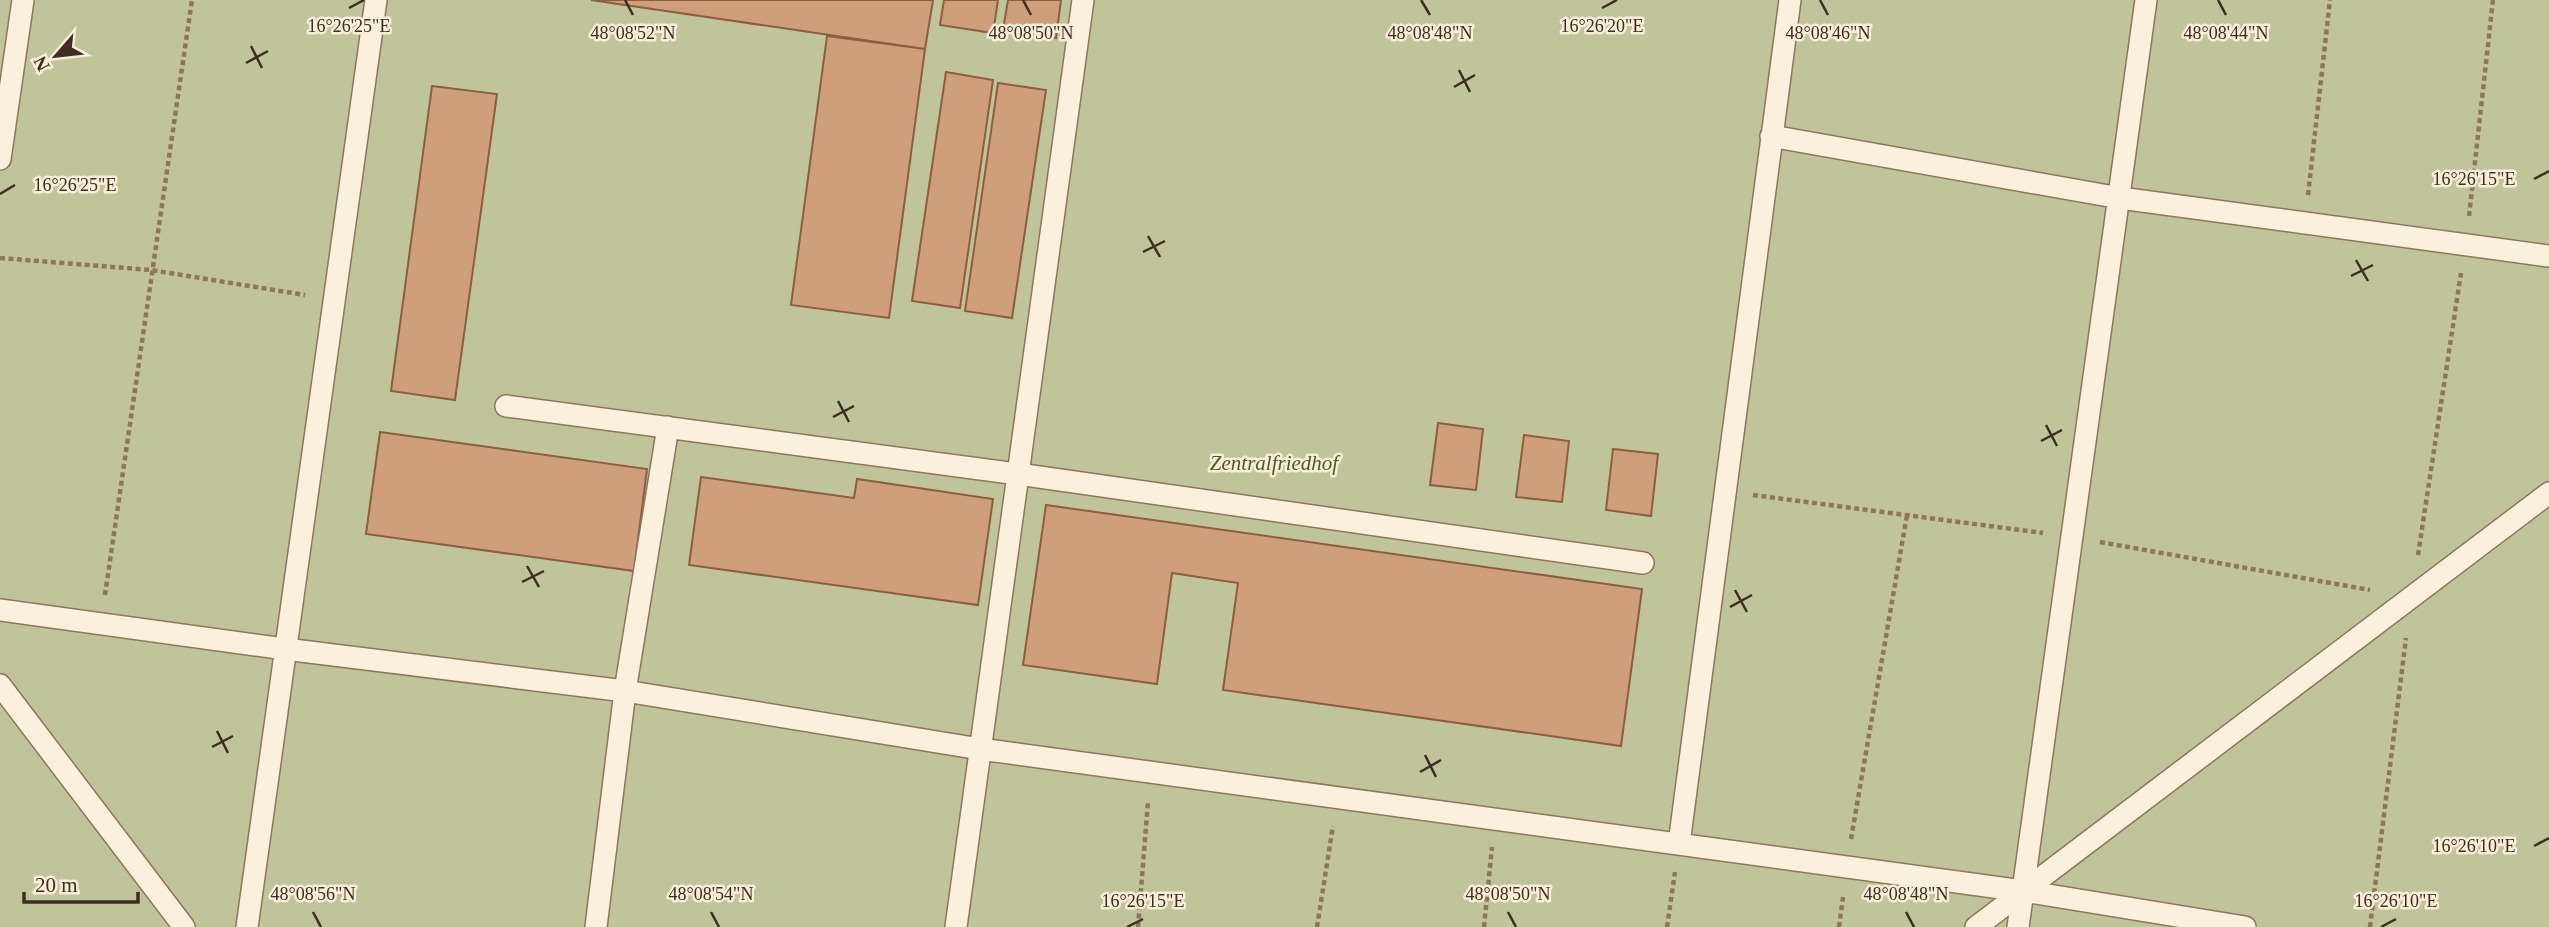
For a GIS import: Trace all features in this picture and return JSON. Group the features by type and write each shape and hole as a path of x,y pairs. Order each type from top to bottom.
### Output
{"lane":[{"path":"0,159 23,0"},
{"path":"247,927 376,0"},
{"path":"956,927 1083,0"},
{"path":"1679,844 1790,0"},
{"path":"2018,927 2147,0"},
{"path":"1771,136 2120,198 2549,256"},
{"path":"506,406 1018,474 1643,563"},
{"path":"596,927 625,691 668,427"},
{"path":"1976,927 2549,493"},
{"path":"0,610 625,691 980,749 2023,891 2245,927"},
{"path":"0,685 184,927"}],"path":[{"path":"101,624 192,0"},
{"path":"2305,223 2330,0"},
{"path":"2370,927 2411,597 2466,245 2493,0"},
{"path":"0,258 151,270 334,300"},
{"path":"1724,491 2073,537 2411,597"},
{"path":"1839,927 1846,867 1907,516"},
{"path":"1138,927 1150,772"},
{"path":"1317,927 1337,798"},
{"path":"1484,927 1495,819"},
{"path":"1667,927 1679,844"}],"green space":[{"name":"Zentralfriedhof","path":"0,0 2549,0 2549,927 0,927"}],"building":[{"path":"591,0 933,0 925,49"},
{"path":"944,0 998,0 993,33 940,25"},
{"path":"1008,0 1061,0 1056,38 1003,30"},
{"path":"827,36 925,49 889,318 791,305"},
{"path":"946,72 993,80 960,308 912,301"},
{"path":"998,83 1046,90 1012,318 965,311"},
{"path":"432,86 497,94 455,400 391,391"},
{"path":"1438,423 1483,429 1476,490 1430,485"},
{"path":"380,432 647,469 634,571 366,534"},
{"path":"1524,435 1569,441 1562,502 1516,497"},
{"path":"1613,449 1658,454 1651,516 1606,510"},
{"path":"701,477 854,498 857,479 993,499 978,605 689,565"},
{"path":"1046,505 1642,589 1621,746 1223,690 1238,583 1172,573 1157,684 1023,665"}]}
